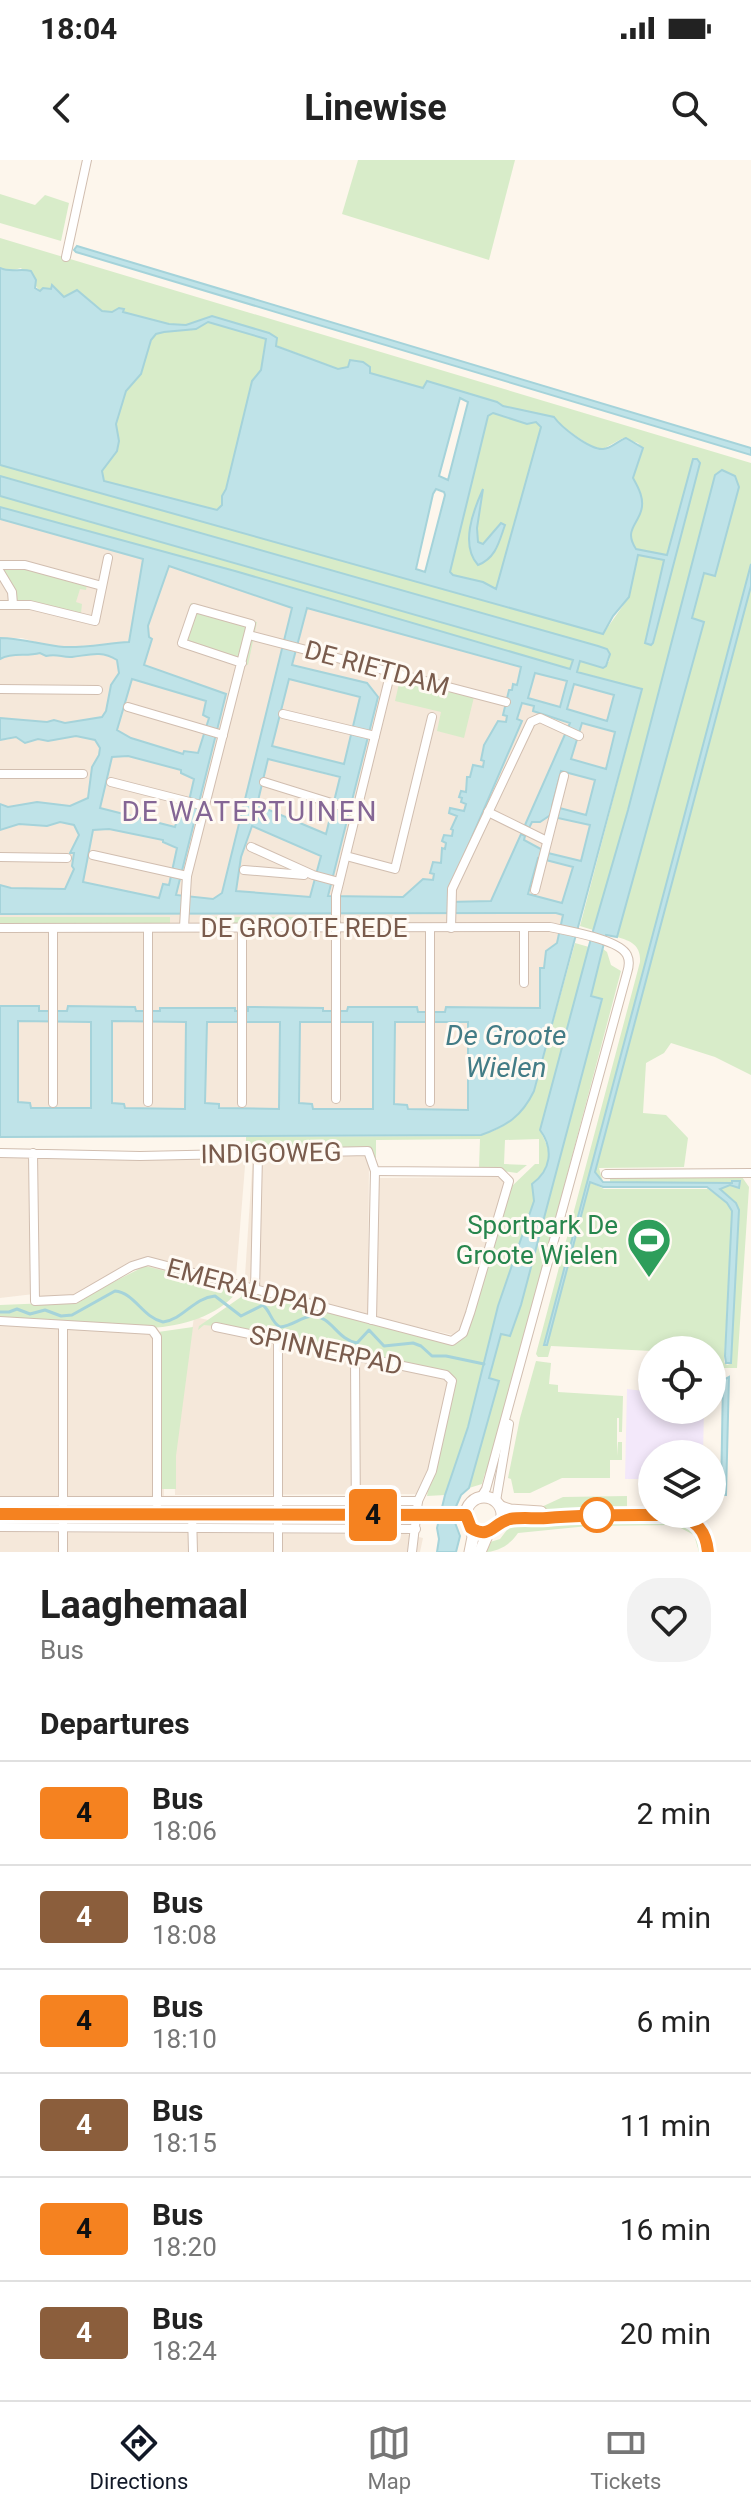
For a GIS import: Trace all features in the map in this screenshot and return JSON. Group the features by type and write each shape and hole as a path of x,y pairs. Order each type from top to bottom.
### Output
{"street":[{"path":"66,257 87,160"},
{"path":"0,605 30,605 95,621 108,558"},
{"path":"0,565 25,565 102,586"},
{"path":"0,572 12,592 13,604"},
{"path":"184,927 185,876 220,734 242,663 251,624 194,608 182,643 242,663"},
{"name":"DE RIETDAM","path":"249,635 506,702"},
{"path":"336,1099 337,882 391,671"},
{"path":"0,689 98,690"},
{"path":"128,707 220,734"},
{"path":"283,714 373,736"},
{"path":"451,928 451,895 531,716 579,736"},
{"path":"346,856 395,869 432,717"},
{"path":"0,774 83,774"},
{"path":"535,890 564,776"},
{"path":"111,782 203,806"},
{"path":"264,782 354,810"},
{"path":"488,812 546,845"},
{"path":"251,847 313,875 337,882"},
{"path":"93,855 185,876"},
{"path":"0,857 67,858"},
{"path":"244,870 313,875"},
{"name":"DE GROOTE REDE","path":"0,928 242,927 337,922 430,929 555,928 605,941 625,951 628,969 513,1399"},
{"path":"242,927 242,1103"},
{"path":"53,928 53,1103"},
{"path":"148,928 148,1102"},
{"path":"430,929 430,1102"},
{"path":"524,929 524,983"},
{"name":"INDIGOWEG","path":"0,1153 140,1156 368,1151 375,1171 500,1172 509,1181 460,1337 452,1341 372,1320"},
{"name":"EMERALDPAD","path":"33,1153 35,1301 75,1299 132,1266 148,1261 372,1320"},
{"path":"255,1291 258,1155"},
{"path":"372,1320 375,1171"},
{"path":"606,1174 751,1173"},
{"path":"0,1321 152,1330 157,1337 157,1513"},
{"path":"63,1325 63,1552"},
{"name":"SPINNERPAD","path":"216,1327 446,1375 452,1381 432,1471 418,1501"},
{"path":"278,1340 278,1552"},
{"path":"355,1357 356,1528"},
{"path":"461,1515 486,1489 513,1399"},
{"path":"501,1523 498,1504 513,1399"},
{"path":"481,1497 498,1504 565,1515"},
{"path":"0,1501 418,1501 422,1515 412,1552"},
{"path":"192,1513 193,1552"},
{"path":"0,1514 461,1515"},
{"path":"461,1515 471,1528 470,1552"},
{"path":"480,1552 488,1533 510,1519 565,1515 682,1516 702,1530 708,1552"},
{"path":"0,1527 416,1529"},
{"path":"471,1528 488,1533"}],"shaded area":[{"path":"0,519 143,559 130,642 69,647 49,646 22,638 0,638"},
{"path":"169,566 292,608 222,893 213,899 176,895 226,694 143,665 152,639 149,638 148,626"},
{"path":"307,608 521,666 517,685 509,690 503,715 508,716 506,723 481,760 484,761 483,768 468,785 466,792 461,791 466,804 464,811 451,808 449,813 457,815 451,828 452,837 444,835 447,842 445,849 442,849 441,864 433,862 433,881 403,897 328,897 378,697 367,683 292,665"},
{"path":"40,652 71,657 100,652 117,660 119,674 111,685 102,718 65,723 0,718 0,659"},
{"path":"535,673 567,681 560,708 528,699"},
{"path":"132,679 207,701 209,717 198,754 185,751 183,754 131,738 116,730"},
{"path":"289,679 360,697 344,764 271,746"},
{"path":"574,684 614,695 607,721 566,710"},
{"path":"521,703 535,707 534,711 570,722 532,822 558,816 591,825 581,862 548,853 524,840 491,901 448,902 449,890 522,721 516,719"},
{"path":"582,723 615,732 606,769 571,759"},
{"path":"76,736 95,740 100,748 92,767 88,799 70,806 37,802 8,807 0,804 0,739 16,737 25,743"},
{"path":"127,756 182,770 182,773 195,779 186,814 175,827 99,808 112,757"},
{"path":"268,759 340,778 326,834 257,805"},
{"path":"561,770 596,780 586,816 551,806"},
{"path":"60,822 74,825 79,835 71,852 74,853 74,868 65,890 0,885 0,830 19,824 47,826"},
{"path":"252,826 321,856 310,898 235,892 241,857"},
{"path":"108,829 164,840 163,843 177,848 169,885 159,898 82,882 93,830"},
{"path":"538,858 573,867 562,904 528,894"},
{"path":"0,914 563,915 563,920 557,943 544,968 540,969 540,1008 447,1007 446,1012 417,1012 417,1008 348,1007 348,1011 249,1007 248,1011 235,1011 234,1008 161,1008 161,1011 135,1011 135,1007 68,1006 68,1011 38,1011 38,1006 0,1006"},
{"path":"18,1021 92,1022 91,1108 31,1108 18,1103"},
{"path":"112,1021 186,1022 185,1109 125,1108 112,1103"},
{"path":"206,1021 280,1022 279,1109 219,1108 205,1103"},
{"path":"300,1022 373,1022 373,1109 312,1109 299,1104"},
{"path":"394,1022 468,1022 468,1110 407,1109 394,1105"},
{"path":"369,1152 368,1320 244,1291 253,1155"},
{"path":"246,1154 235,1289 151,1269 133,1270 73,1297 44,1301 34,1294 0,1298 0,1158 28,1157 29,1161 29,1157"},
{"path":"497,1177 504,1180 506,1185 461,1332 453,1335 376,1318 379,1178"},
{"path":"194,1317 447,1370 454,1378 431,1494 175,1495 174,1456"},
{"path":"0,1319 156,1326 161,1334 164,1499 0,1497"},
{"path":"627,1389 638,1390 638,1424 704,1424 703,1440 638,1440 638,1479 625,1479"},
{"path":"0,1532 406,1534 423,1538 420,1552 0,1552"}],"green space":[{"path":"358,160 515,160 489,260 342,214"},
{"path":"0,194 35,205 45,195 69,203 61,241 0,223"},
{"path":"0,238 751,463 751,564 544,1344 590,1182 604,1189 708,1189 727,1203 732,1211 725,1336 638,1336 638,1350 551,1346 548,1357 538,1357 536,1354 640,962 634,945 617,937 704,623 692,619 704,573 715,575 739,487 715,475 628,810 593,930 580,926 642,689 577,672 580,661 609,662 607,649 0,476 0,465 603,634 629,597 638,554 665,560 653,643 700,463 693,460 667,555 636,549 631,533 642,502 633,478 642,448 638,443 623,438 603,449 593,447 539,415 427,381 423,388 369,373 370,367 339,369 275,345 269,333 212,316 186,325 169,324 123,312 119,308 112,313 102,311 77,290 63,297 51,289 40,291 21,268 10,271 0,268"},
{"path":"208,322 266,339 261,370 252,381 222,505 217,510 104,481 101,471 117,451 116,424 126,391 141,374 151,340 156,334 196,329"},
{"path":"493,412 527,424 536,422 541,427 496,589 450,572 488,416"},
{"path":"0,496 573,660 570,669 235,571 0,507"},
{"path":"12,568 87,585 86,590 80,589 76,602 82,604 81,613 16,601 2,571"},
{"path":"751,586 751,1075 715,1057 671,1043 664,1053 646,1063 643,1113 666,1115 688,1138 684,1167 599,1168 603,1182 595,1172"},
{"path":"191,603 257,622 248,665 179,640"},
{"path":"400,679 474,697 464,738 437,731 441,712 395,701"},
{"path":"0,917 170,917 170,924 0,923"},
{"path":"201,917 321,917 322,923 201,924"},
{"path":"575,943 589,947 540,1130 549,1150 548,1164 537,1180 534,1201 498,1306 468,1427 445,1495 427,1496 452,1379 214,1326 204,1325 198,1330 199,1326 241,1297 243,1290 454,1345 464,1337 510,1188 535,1164 539,1164 539,1139 505,1140 504,1164 527,1165 517,1173 479,1168 480,1139 376,1140 376,1159 372,1153 246,1150 246,1137 472,1136 501,1127 524,1108 534,1091"},
{"path":"603,949 611,965 621,971 488,1474 485,1473 482,1484 469,1488 499,1381 489,1378 501,1333 510,1335 521,1305 602,1000 591,996"},
{"path":"613,1176 742,1177 749,1187 737,1368 726,1368 726,1364 730,1364 739,1210 720,1189 732,1183 610,1182"},
{"path":"145,1266 238,1291 209,1314 163,1327 0,1318 0,1305 74,1302"},
{"path":"193,1327 176,1456 176,1489 159,1489 158,1332"},
{"path":"536,1361 551,1363 549,1384 558,1385 558,1392 623,1396 622,1432 619,1432 617,1418 617,1456 618,1442 622,1442 622,1460 610,1460 610,1478 562,1478 530,1493 514,1493 511,1479 508,1478"},
{"path":"627,1496 627,1510 537,1509 563,1497"},
{"path":"638,1520 638,1525 588,1526 518,1533 503,1547 484,1552 487,1543 500,1539 513,1522"},
{"path":"681,1528 690,1528 694,1532 704,1552 699,1552 694,1535"}],"water":[{"path":"77,246 751,448 751,455 76,252"},
{"path":"0,268 31,271 36,280 35,288 40,291 43,288 51,289 52,285 64,297 77,290 102,311 112,312 119,308 124,309 123,312 169,324 186,325 212,316 269,333 277,338 276,346 338,369 348,367 350,360 363,362 370,367 370,373 423,388 427,381 503,406 554,417 576,437 597,448 609,448 626,438 643,448 633,478 642,502 631,533 636,549 667,555 693,459 700,463 651,645 645,643 664,560 638,555 629,597 603,634 0,465","holes":["208,322 266,339 261,370 252,381 222,505 217,510 104,481 102,471 117,451 116,424 126,391 141,374 151,340 156,334 164,332 196,329","460,398 468,402 448,480 439,476","493,413 527,424 536,422 541,427 496,589 450,572 488,416","436,489 445,495 425,572 416,569"]},
{"path":"722,470 735,476 739,487 715,576 704,573 692,618 704,622 617,937 606,935 591,996 602,999 521,1305 510,1336 501,1334 489,1378 499,1381 469,1488 461,1495 454,1511 460,1536 456,1552 437,1552 437,1528 445,1495 468,1427 498,1306 534,1201 532,1184 547,1166 549,1152 540,1130 628,810 715,475"},
{"name":"De Groote Wielen","path":"0,476 598,646 607,649 610,654 606,666 603,668 580,661 577,672 642,689 534,1091 513,1119 481,1135 0,1137 0,1006 39,1006 39,1011 67,1011 68,1006 135,1007 136,1011 235,1008 235,1011 248,1011 248,1007 347,1011 348,1007 417,1007 418,1012 445,1012 446,1007 540,1008 540,968 544,968 546,951 557,943 563,915 0,914 0,885 65,889 74,869 74,853 70,853 79,835 74,825 60,822 47,826 19,824 0,830 0,804 8,807 37,802 70,806 88,798 92,767 100,748 95,740 76,736 25,743 16,737 0,740 0,718 65,723 102,717 111,685 119,673 117,660 100,654 69,657 40,653 0,659 0,638 64,647 129,642 143,559 0,519 0,507 235,571 570,669 573,660 0,496","holes":["169,566 292,608 222,893 213,899 176,895 226,694 144,665 152,639 148,626","307,608 521,667 517,685 513,684 512,690 509,690 503,715 507,716 506,722 498,721 484,745 483,767 473,765 470,777 467,777 466,792 461,791 459,797 466,804 464,811 450,808 449,813 457,816 451,829 452,836 444,835 442,841 446,843 445,849 442,848 441,863 433,862 430,873 434,874 433,880 423,879 403,897 328,896 378,697 367,683 292,665","535,673 567,681 560,707 528,698","132,679 206,701 203,715 209,718 198,753 184,751 183,754 131,738 117,730","289,679 360,697 344,764 272,746","574,684 614,695 607,721 567,709","522,703 534,706 533,711 570,723 525,825 529,828 532,822 540,822 549,816 590,825 581,861 548,853 524,840 525,836 521,834 491,901 448,902 449,890 522,721 517,719","582,723 615,732 606,769 571,759","128,756 181,770 181,773 194,779 186,814 179,813 175,827 100,808 112,757","268,759 340,777 326,834 257,805","561,771 595,780 586,815 552,806","252,826 321,856 310,897 236,891 241,857","109,829 163,840 177,848 169,885 163,884 159,898 83,882 93,830","538,858 573,867 562,903 528,894","18,1021 91,1022 91,1108 31,1108 30,1103 18,1102","112,1021 186,1022 185,1109 125,1108 124,1104 112,1103","207,1022 280,1022 279,1109 219,1108 219,1104 205,1103","300,1022 373,1022 373,1109 313,1109 312,1104 299,1103","395,1022 468,1022 468,1110 408,1109 407,1105 394,1104"]},
{"path":"483,489 478,542 483,544 501,523 505,525 493,554 478,565 469,538 472,517"},
{"path":"751,564 751,586 595,1172 603,1182 740,1181 739,1188 730,1185 720,1189 736,1203 739,1210 731,1363 726,1363 726,1336 732,1211 707,1187 603,1187 590,1182 547,1345 544,1345"},
{"path":"729,1377 726,1495 726,1440 722,1440 722,1424 726,1424 726,1378"}],"waterway":[{"path":"0,1312 17,1309 30,1314 45,1310 61,1316 72,1315 115,1291 128,1296 149,1315 163,1322 177,1317 201,1300 215,1296 241,1316 263,1305 280,1327 308,1317 319,1317 344,1338 357,1343 369,1330 384,1346 413,1343 432,1356 484,1364"}],"bus line":[{"name":"4","path":"0,1514 466,1515 471,1528 483,1533 510,1519 565,1515 673,1515 697,1524 706,1537 708,1552"}],"place":[{"name":"Sportpark De Groote Wielen","path":"649,1279"}],"district":[{"name":"DE WATERTUINEN","path":"250,811"}]}
